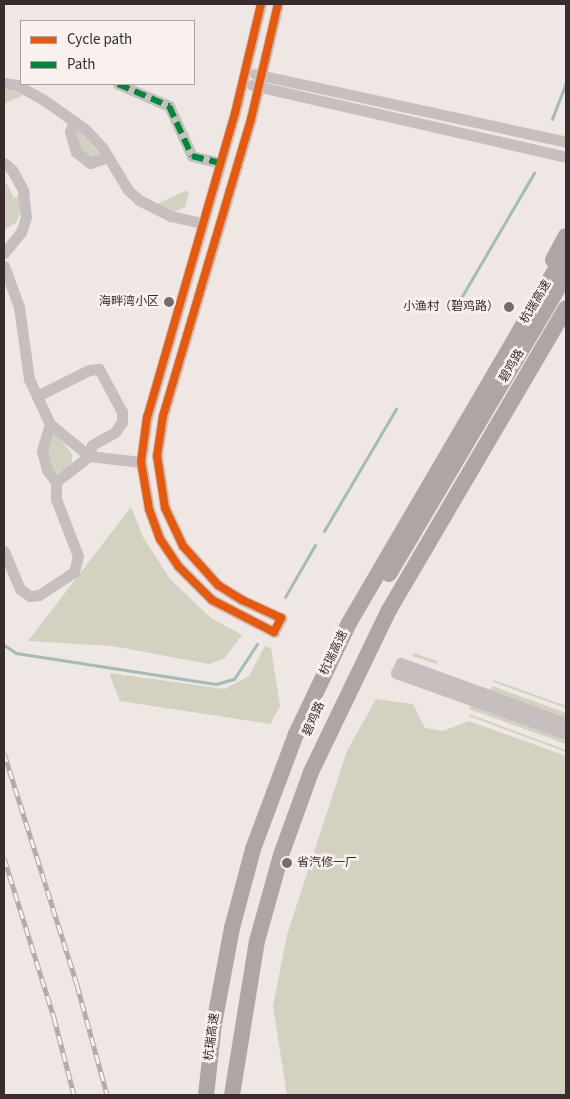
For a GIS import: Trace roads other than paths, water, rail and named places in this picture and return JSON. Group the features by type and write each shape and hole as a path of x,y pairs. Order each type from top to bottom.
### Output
{"highway":[{"path":"457,436 566,236"},
{"name":"杭瑞高速","path":"206,1095 214,1024 232,928 253,849 281,771 349,623 566,252"},
{"name":"碧鸡路","path":"215,1095 224,1020 238,940 277,809 311,725 373,602 566,275"},
{"name":"碧鸡路","path":"232,1095 257,941 281,856 314,764 389,610 566,308"},
{"path":"242,1095 249,1038 268,935 317,780 366,671 566,326"}],"street":[{"path":"261,4 245,77 147,417 142,462 149,509 160,538 178,566 212,600 274,632 281,618 230,593 190,556 164,508 157,470 163,416 261,81 278,4"},
{"path":"245,77 566,157"},
{"path":"261,81 566,142"},
{"path":"4,83 17,85 44,100 95,138 128,190 139,200 171,216 202,223"},
{"path":"120,85 169,106 192,156 220,163"},
{"path":"74,121 70,132 76,152 90,163 108,157"},
{"path":"4,163 12,170 23,190 26,217 21,232 4,253"},
{"path":"4,266 19,307 26,367 50,424 89,456 142,462"},
{"path":"37,396 95,368 102,373 122,412 122,422 115,432 92,445 89,456 56,482"},
{"path":"4,551 20,589 30,596 39,595 74,572 78,556 56,499 56,482 47,470 42,450 50,424"},
{"path":"566,723 401,663 396,673 566,734"}],"waterway":[{"path":"552,119 566,83"},
{"path":"458,303 534,173"},
{"path":"324,531 396,409"},
{"path":"285,597 315,545"},
{"path":"4,645 16,653 216,684 234,679 257,644"}],"railway":[{"path":"4,753 77,985 107,1095"},
{"path":"4,858 54,1018 74,1095"}],"place":[{"name":"海畔湾小区","path":"169,302"},
{"name":"小渔村（碧鸡路）","path":"509,307"},
{"name":"省汽修一厂","path":"287,863"}]}
